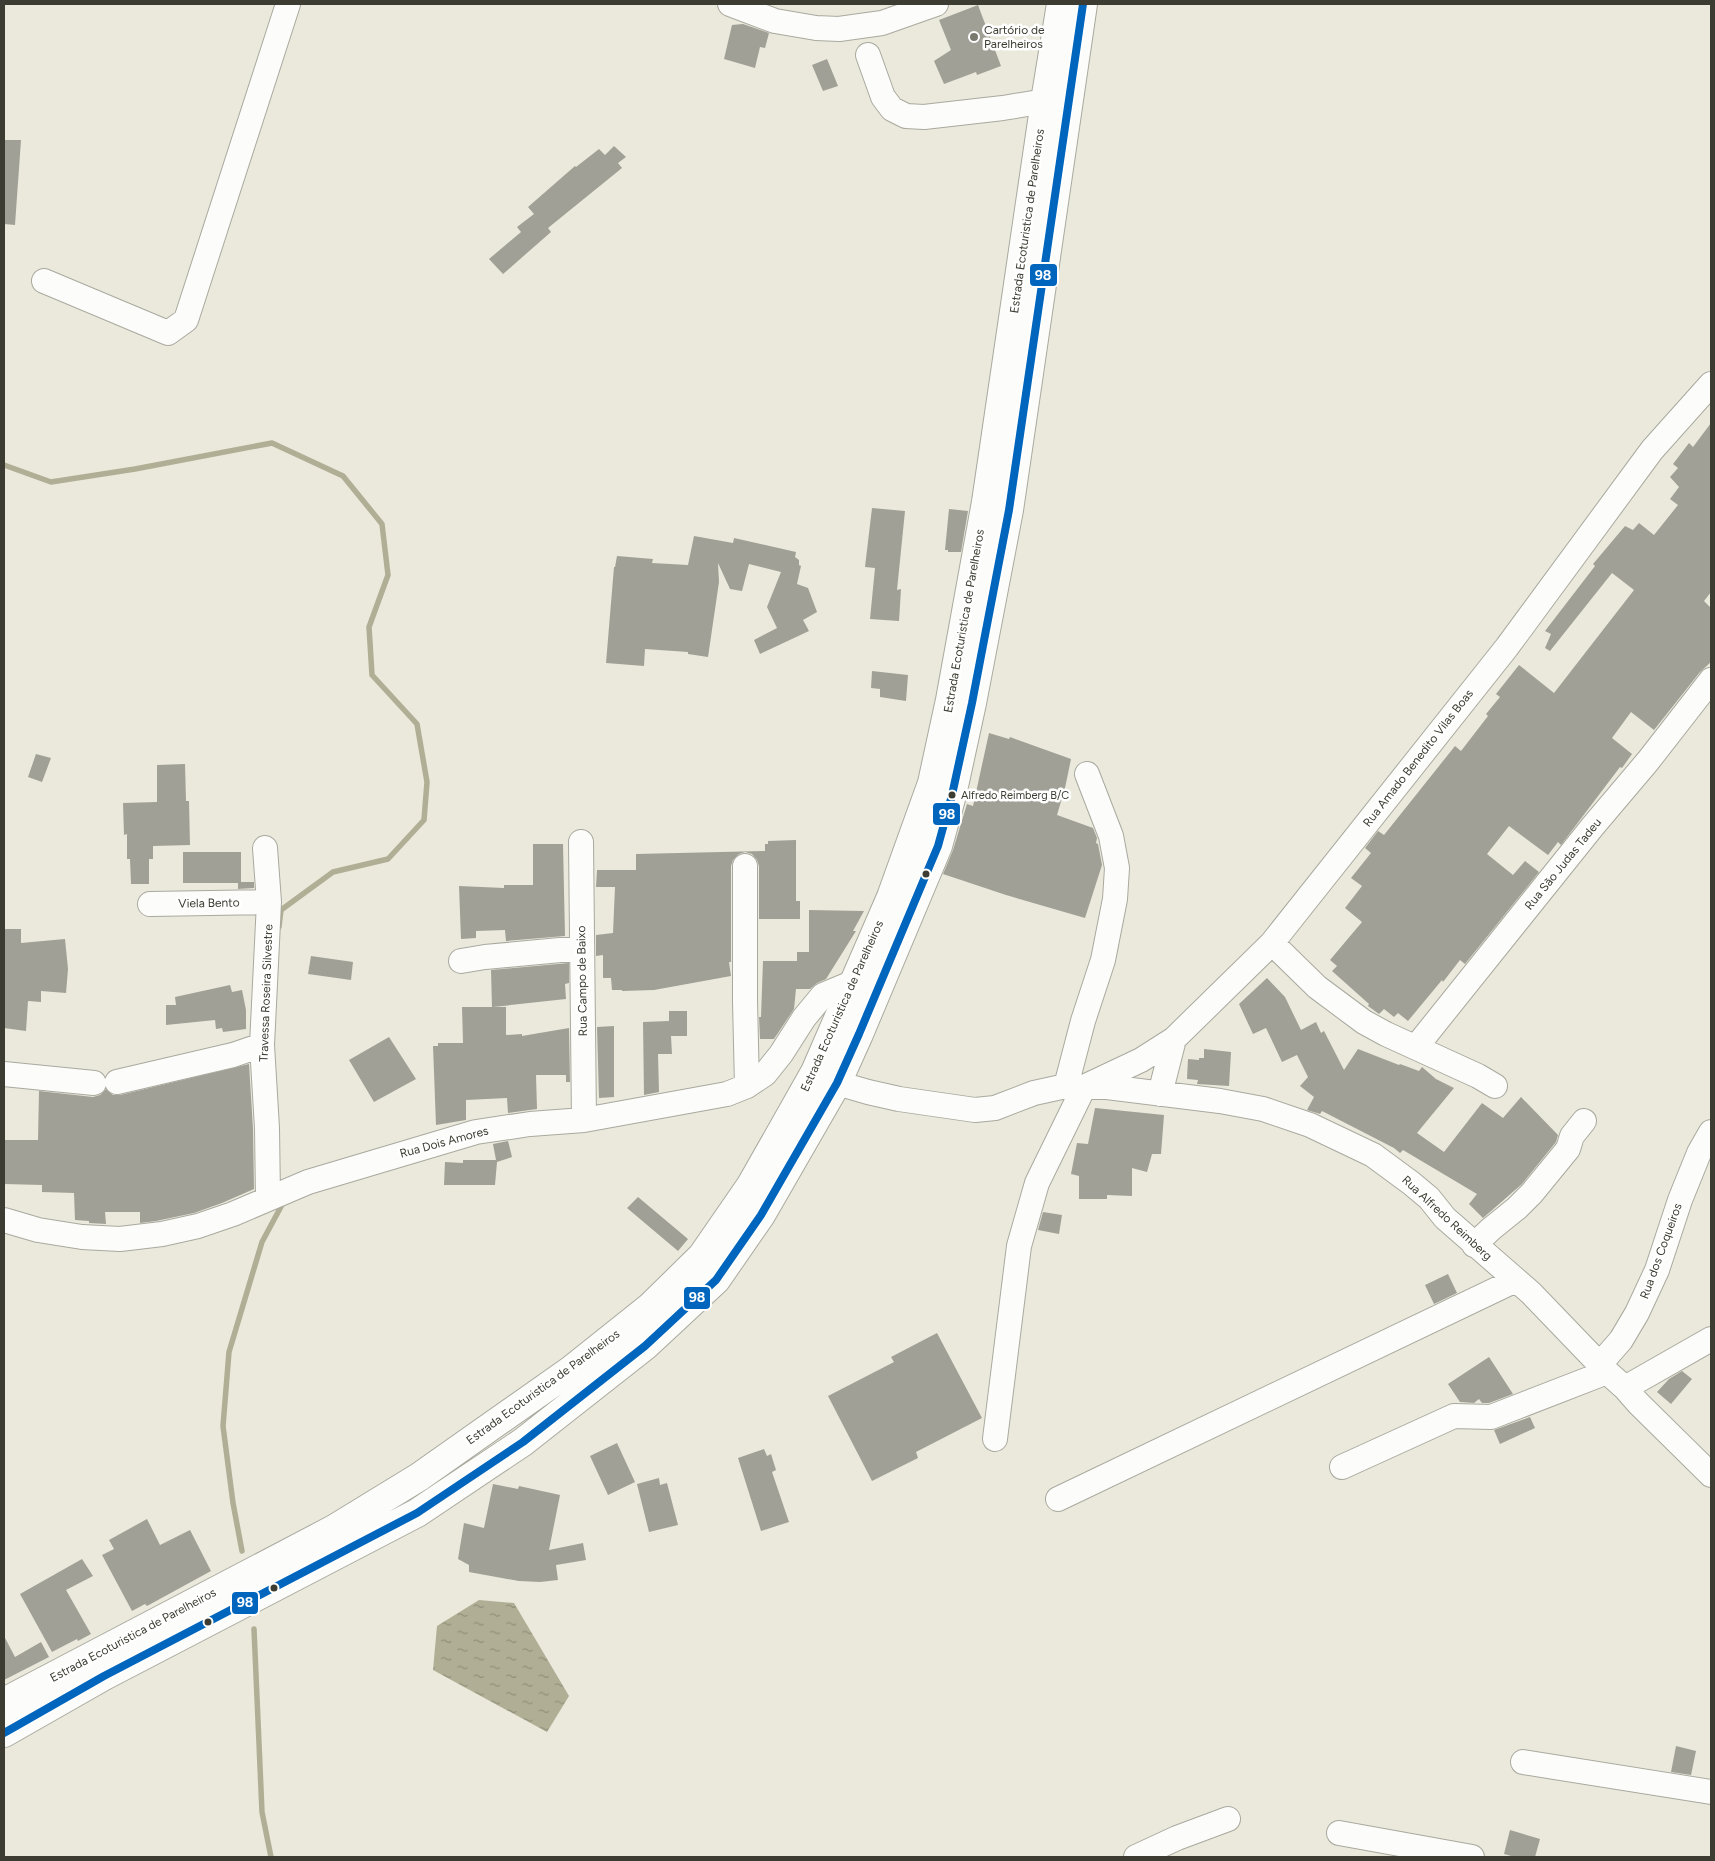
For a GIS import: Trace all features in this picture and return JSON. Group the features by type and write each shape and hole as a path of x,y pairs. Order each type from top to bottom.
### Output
{"main road":[{"name":"Estrada Ecoturistica de Parelheiros","path":"866,986 891,896 932,783 950,700 986,502 1061,4"},
{"name":"Estrada Ecoturistica de Parelheiros","path":"4,1733 104,1676 417,1513 523,1442 645,1346 716,1280 761,1215 826,1077 866,986 938,846 960,758 1009,510 1083,4"},
{"name":"Estrada Ecoturistica de Parelheiros","path":"4,1702 334,1529 419,1477 571,1370 650,1307 702,1256 826,1077"}],"street":[{"path":"44,281 168,333 186,320 288,4"},
{"path":"730,4 775,21 816,28 839,29 882,23 936,4"},
{"path":"868,55 883,97 892,108 906,116 924,117 1045,101 1062,96 1066,91 1073,70"},
{"path":"1045,101 1061,105 1064,109 1063,140"},
{"name":"Rua Amado Benedito Vilas Boas","path":"1075,1086 1141,1060 1174,1039 1272,943 1507,647 1652,450 1711,384"},
{"name":"Rua São Judas Tadeu","path":"1416,1048 1593,826 1648,761 1711,680"},
{"path":"996,1440 1019,1246 1037,1183 1075,1086 1083,1021 1103,960 1115,899 1117,868 1111,836 1087,774"},
{"name":"Rua Campo de Baixo","path":"581,842 584,1120"},
{"name":"Travessa Roseira Silvestre","path":"266,848 269,902 262,1046 267,1128 268,1198"},
{"path":"746,866 745,1000 747,1086"},
{"name":"Viela Bento","path":"150,904 269,902"},
{"path":"1272,943 1317,987 1364,1022 1478,1076 1495,1086"},
{"path":"461,961 582,948"},
{"name":"Rua Dois Amores","path":"4,1220 58,1234 94,1238 130,1238 162,1234 198,1226 233,1214 308,1182 476,1132 530,1124 584,1120 727,1094 747,1086 765,1074 804,1018 823,995 866,986"},
{"path":"1160,1094 1174,1039"},
{"path":"4,1074 106,1082 233,1055 262,1046"},
{"path":"826,1077 900,1099 975,1110 995,1108 1034,1093 1075,1086"},
{"name":"Rua Alfredo Reimberg","path":"1075,1086 1220,1101 1263,1109 1310,1124 1373,1155 1429,1198 1445,1218 1544,1306 1603,1368 1711,1474"},
{"path":"1474,1245 1490,1228 1517,1208 1532,1193 1568,1149 1572,1136 1584,1121"},
{"name":"Rua dos Coqueiros","path":"1603,1368 1637,1313 1657,1270 1680,1200 1699,1153 1711,1132"},
{"path":"1058,1499 1516,1280"},
{"path":"1625,1388 1711,1339"},
{"path":"1342,1467 1454,1416 1490,1417 1603,1368"},
{"path":"1523,1762 1711,1792"},
{"path":"1136,1857 1182,1848 1228,1819"},
{"path":"1339,1833 1472,1857"}],"water":[{"path":"479,1600 514,1603 569,1696 547,1732 433,1670 437,1626"}],"building":[{"path":"978,5 1001,66 977,75 976,72 944,84 934,61 951,50 939,20"},
{"path":"743,24 769,33 765,48 760,47 755,68 724,59 732,25"},
{"path":"827,59 838,86 823,91 812,65"},
{"path":"4,140 21,140 15,225 4,224"},
{"path":"614,146 626,157 618,163 622,168 548,228 551,232 503,274 489,259 521,232 517,227 534,214 528,207 575,166 599,149 605,155"},
{"path":"1711,423 1711,592 1704,601 1711,608 1711,662 1700,672 1654,730 1631,712 1612,738 1632,754 1561,845 1558,842 1548,855 1509,826 1487,854 1513,875 1525,861 1539,872 1465,964 1460,960 1408,1021 1398,1013 1394,1017 1384,1009 1379,1014 1368,1006 1369,1004 1332,971 1337,966 1330,960 1362,922 1345,908 1362,886 1351,878 1371,853 1365,848 1378,831 1384,835 1455,746 1461,751 1500,697 1496,694 1519,665 1554,693 1634,590 1612,573 1550,651 1545,648 1551,634 1545,631 1595,566 1593,564 1625,526 1633,530 1639,523 1654,535 1678,505 1670,499 1679,487 1670,477 1678,468 1673,464 1689,443 1693,447"},
{"path":"872,508 905,511 897,590 901,589 899,621 870,619 875,568 865,567"},
{"path":"949,509 968,511 961,552 948,552 948,550 945,550"},
{"path":"694,536 733,543 734,538 796,552 795,557 799,560 799,565 801,566 797,584 808,588 817,612 803,620 809,631 760,654 754,640 777,628 767,607 781,572 749,564 742,591 730,589 718,563 719,582 708,657 688,654 688,652 645,649 644,666 606,663 614,567 617,556 653,559 652,563 688,565"},
{"path":"872,671 908,675 906,701 880,697 880,689 871,688"},
{"path":"989,733 1009,739 1010,737 1071,759 1057,815 1093,828 1097,838 1096,843 1098,844 1102,865 1085,918 943,874 953,850 967,804 973,806"},
{"path":"36,754 51,758 42,782 28,777"},
{"path":"185,764 186,801 189,801 190,845 153,846 153,859 149,859 149,884 131,884 130,859 127,859 127,834 124,835 123,803 157,802 157,765"},
{"path":"796,840 796,901 800,901 800,919 759,919 759,866 757,860 752,854 745,852 739,854 733,860 731,866 731,962 729,962 731,976 654,990 612,990 611,978 603,978 603,955 596,956 596,935 613,933 615,887 596,887 597,870 636,870 636,854 765,851 765,844 768,844 768,841"},
{"path":"533,844 563,844 565,936 506,941 505,930 476,931 476,938 461,939 459,886 504,888 504,885 533,885"},
{"path":"183,852 241,852 241,882 254,882 254,888 238,889 238,883 183,883"},
{"path":"809,910 864,911 853,931 856,931 826,979 810,989 796,989 794,1009 774,1039 760,1039 759,1017 761,1017 763,961 797,961 797,952 809,952"},
{"path":"4,929 21,929 21,943 65,939 68,969 66,993 41,991 41,1002 28,1001 26,1031 4,1028"},
{"path":"311,956 353,962 351,980 308,974"},
{"path":"569,963 569,983 565,984 566,999 493,1007 506,1007 506,1035 522,1034 522,1036 569,1028 570,1082 566,1082 566,1075 536,1075 537,1109 508,1113 507,1098 466,1100 466,1120 436,1125 433,1046 438,1046 438,1043 463,1043 462,1007 492,1007 491,970"},
{"path":"1267,978 1285,997 1301,1030 1316,1022 1321,1033 1324,1031 1344,1070 1358,1049 1419,1071 1422,1067 1436,1079 1454,1088 1417,1133 1444,1152 1482,1103 1503,1118 1521,1097 1558,1135 1556,1142 1522,1184 1483,1218 1469,1204 1477,1194 1403,1150 1400,1153 1394,1148 1322,1111 1320,1114 1307,1110 1314,1097 1300,1086 1308,1077 1297,1055 1282,1062 1266,1028 1253,1034 1239,1004"},
{"path":"230,985 232,992 242,990 246,1010 246,1029 223,1032 222,1028 216,1029 215,1020 166,1025 166,1005 176,1005 175,997"},
{"path":"669,1011 687,1011 687,1036 671,1036 672,1054 658,1054 659,1092 644,1095 643,1022 669,1021"},
{"path":"614,1026 614,1097 599,1098 597,1027"},
{"path":"389,1037 416,1079 374,1102 349,1060"},
{"path":"1204,1049 1231,1052 1229,1086 1197,1084 1198,1080 1187,1079 1188,1059 1199,1060 1199,1058 1204,1058"},
{"path":"249,1064 254,1189 194,1213 156,1221 140,1223 140,1212 105,1212 106,1224 75,1220 74,1193 42,1192 42,1185 4,1184 4,1140 38,1140 39,1091 93,1097 100,1095 106,1089 113,1095 120,1095"},
{"path":"1095,1108 1164,1115 1161,1154 1152,1154 1147,1172 1132,1168 1132,1196 1107,1195 1107,1199 1079,1199 1079,1176 1071,1174 1077,1143 1088,1144"},
{"path":"508,1141 512,1157 497,1162 495,1185 444,1185 445,1162 463,1163 463,1160 496,1160 493,1144"},
{"path":"638,1197 688,1239 678,1251 627,1208"},
{"path":"1043,1212 1062,1215 1059,1234 1038,1230"},
{"path":"1448,1274 1457,1293 1434,1304 1425,1285"},
{"path":"937,1333 982,1418 916,1452 918,1458 872,1481 828,1396 894,1362 891,1357"},
{"path":"1489,1357 1513,1394 1489,1403 1482,1403 1479,1399 1474,1403 1460,1402 1448,1384"},
{"path":"1682,1371 1692,1379 1671,1404 1657,1392 1669,1379"},
{"path":"1530,1417 1535,1428 1500,1444 1494,1430"},
{"path":"617,1443 635,1482 608,1495 590,1456"},
{"path":"764,1449 767,1456 771,1454 776,1470 772,1472 789,1522 761,1531 738,1458"},
{"path":"659,1478 660,1485 667,1483 678,1525 649,1532 637,1484"},
{"path":"493,1484 518,1489 519,1486 560,1495 549,1550 583,1543 586,1560 556,1565 558,1580 540,1582 519,1581 469,1572 469,1565 458,1559 464,1523 484,1528"},
{"path":"147,1519 160,1545 190,1530 211,1571 147,1606 145,1604 132,1611 102,1555 114,1549 109,1540"},
{"path":"82,1559 93,1576 66,1590 91,1634 52,1652 20,1594"},
{"path":"4,1636 15,1657 41,1642 49,1657 4,1680"},
{"path":"1676,1746 1696,1751 1691,1775 1671,1772"},
{"path":"1510,1830 1540,1839 1535,1857 1515,1857 1504,1854"}],"waterway":[{"path":"4,465 51,482 135,469 272,443 343,476 382,524 388,575 369,627 372,675 417,724 427,782 424,820 388,859 333,872 281,910 279,927"},
{"path":"242,1551 233,1503 223,1426 229,1352 262,1242 284,1201"},
{"path":"254,1629 262,1812 271,1857"}],"transit line":[{"name":"98","path":"4,1733 104,1676 417,1513 523,1442 645,1346 716,1280 761,1215 837,1083 938,846 952,795 972,703 1009,510 1083,4"}],"place":[{"name":"Cartório de Parelheiros","path":"974,37"},
{"name":"Alfredo Reimberg B/C","path":"952,795"}]}
